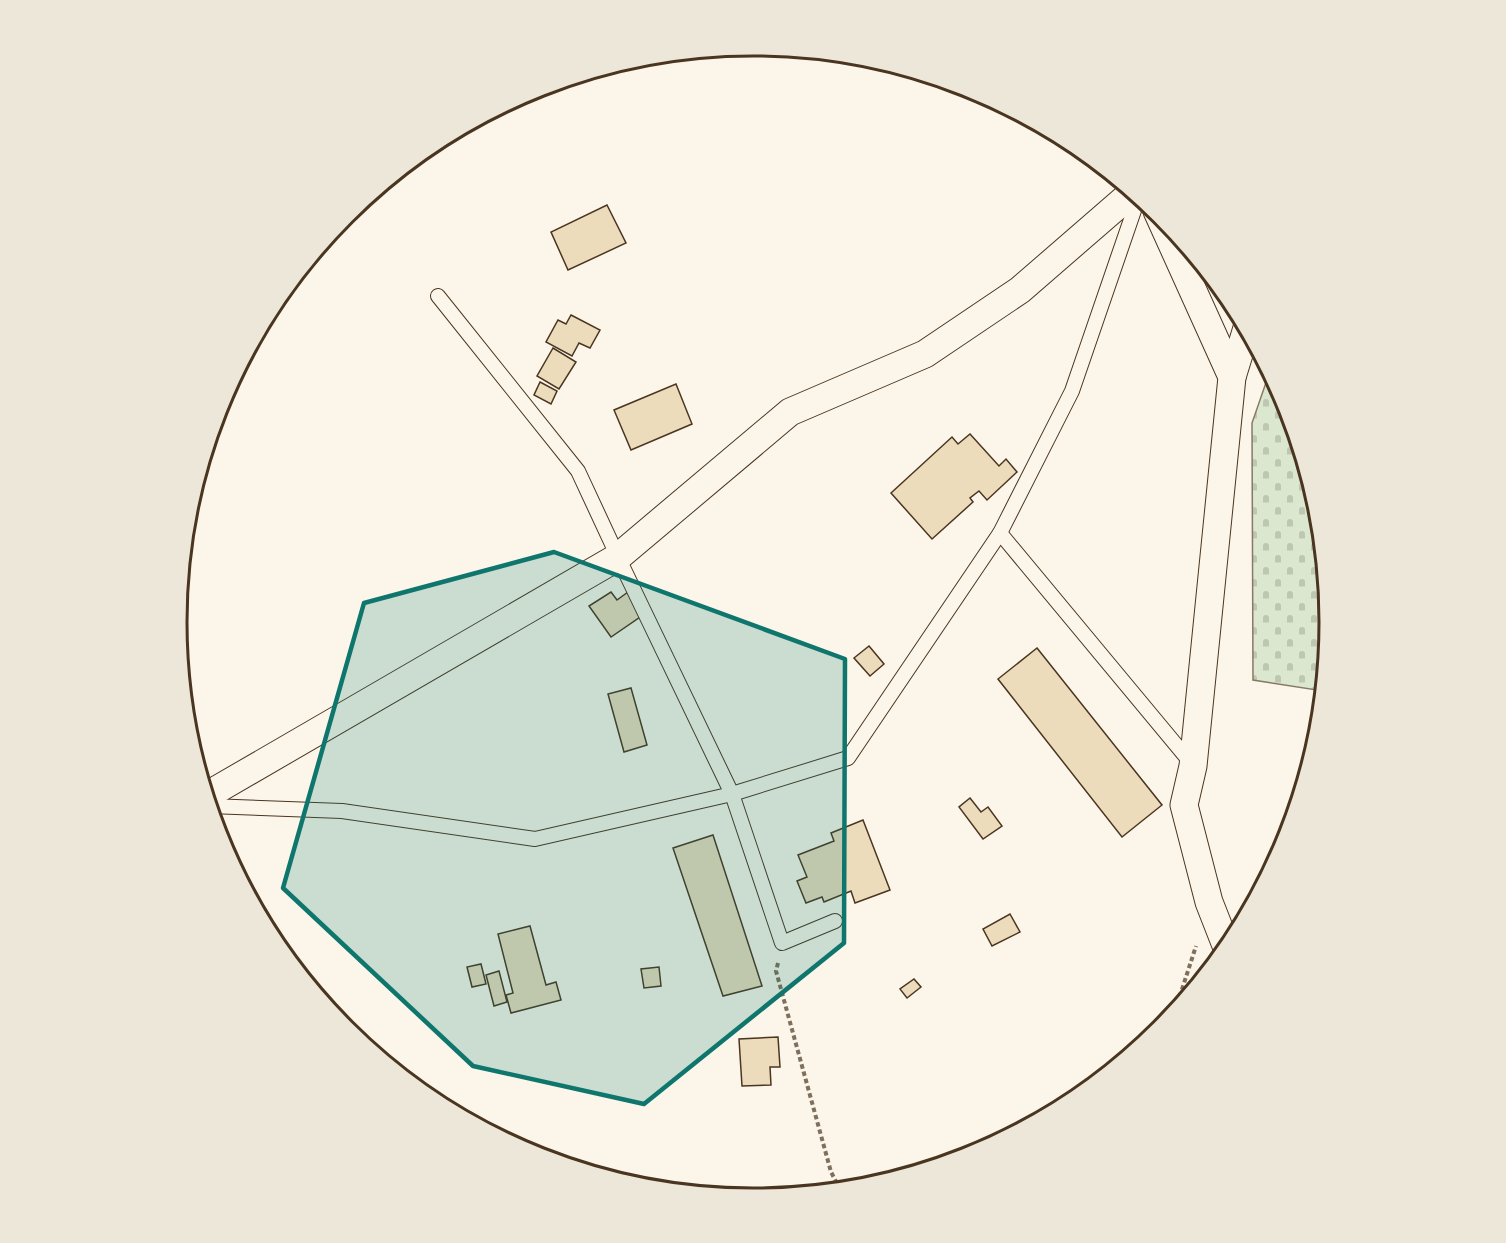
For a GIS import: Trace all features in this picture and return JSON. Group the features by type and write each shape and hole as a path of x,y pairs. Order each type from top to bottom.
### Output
{"street":[{"path":"213,792 618,557 790,412 925,354 1020,290 1127,197"},
{"path":"1169,238 1232,377"},
{"path":"1223,938 1209,902 1184,805 1193,766 1232,377 1243,340"}],"lane":[{"path":"218,806 342,811 535,839 732,794 848,758 1000,533 1072,391 1136,205"},
{"path":"438,296 578,471 732,794 782,943 835,921"},
{"path":"1000,533 1193,766"}],"path":[{"path":"782,943 776,971 831,1172 836,1182"},
{"path":"1181,993 1196,946"}],"highlighted area":[{"path":"554,552 845,659 844,943 644,1104 473,1066 283,888 364,603"}],"green space":[{"path":"1266,382 1300,475 1314,548 1319,622 1315,690 1253,680 1252,423"}],"building":[{"path":"607,205 626,243 568,270 551,232"},
{"path":"571,315 600,330 590,348 579,343 572,356 546,342 558,320 566,324"},
{"path":"553,348 576,362 559,389 537,376"},
{"path":"540,382 557,391 551,404 534,395"},
{"path":"676,384 692,424 631,450 614,410"},
{"path":"970,434 999,466 1006,459 1017,472 987,500 979,491 970,498 973,502 932,539 891,493 952,437 958,444"},
{"path":"611,592 617,600 628,592 643,615 611,637 589,606"},
{"path":"869,646 884,664 870,676 854,658"},
{"path":"1037,648 1162,805 1122,837 998,679"},
{"path":"631,688 647,745 624,752 608,694"},
{"path":"970,798 981,812 988,807 1002,826 983,839 959,807"},
{"path":"863,820 890,890 855,903 851,891 824,902 822,897 806,903 797,881 807,877 798,855 834,841 831,833"},
{"path":"713,835 762,986 723,996 673,848"},
{"path":"1010,914 1020,932 992,946 983,929"},
{"path":"530,926 546,985 556,982 561,1000 511,1013 506,995 513,993 498,934"},
{"path":"481,964 486,984 472,987 467,967"},
{"path":"659,967 661,986 644,988 641,969"},
{"path":"499,971 507,1002 494,1006 486,975"},
{"path":"914,979 921,987 907,998 900,989"},
{"path":"778,1037 780,1067 770,1067 771,1085 742,1086 739,1039"}]}
